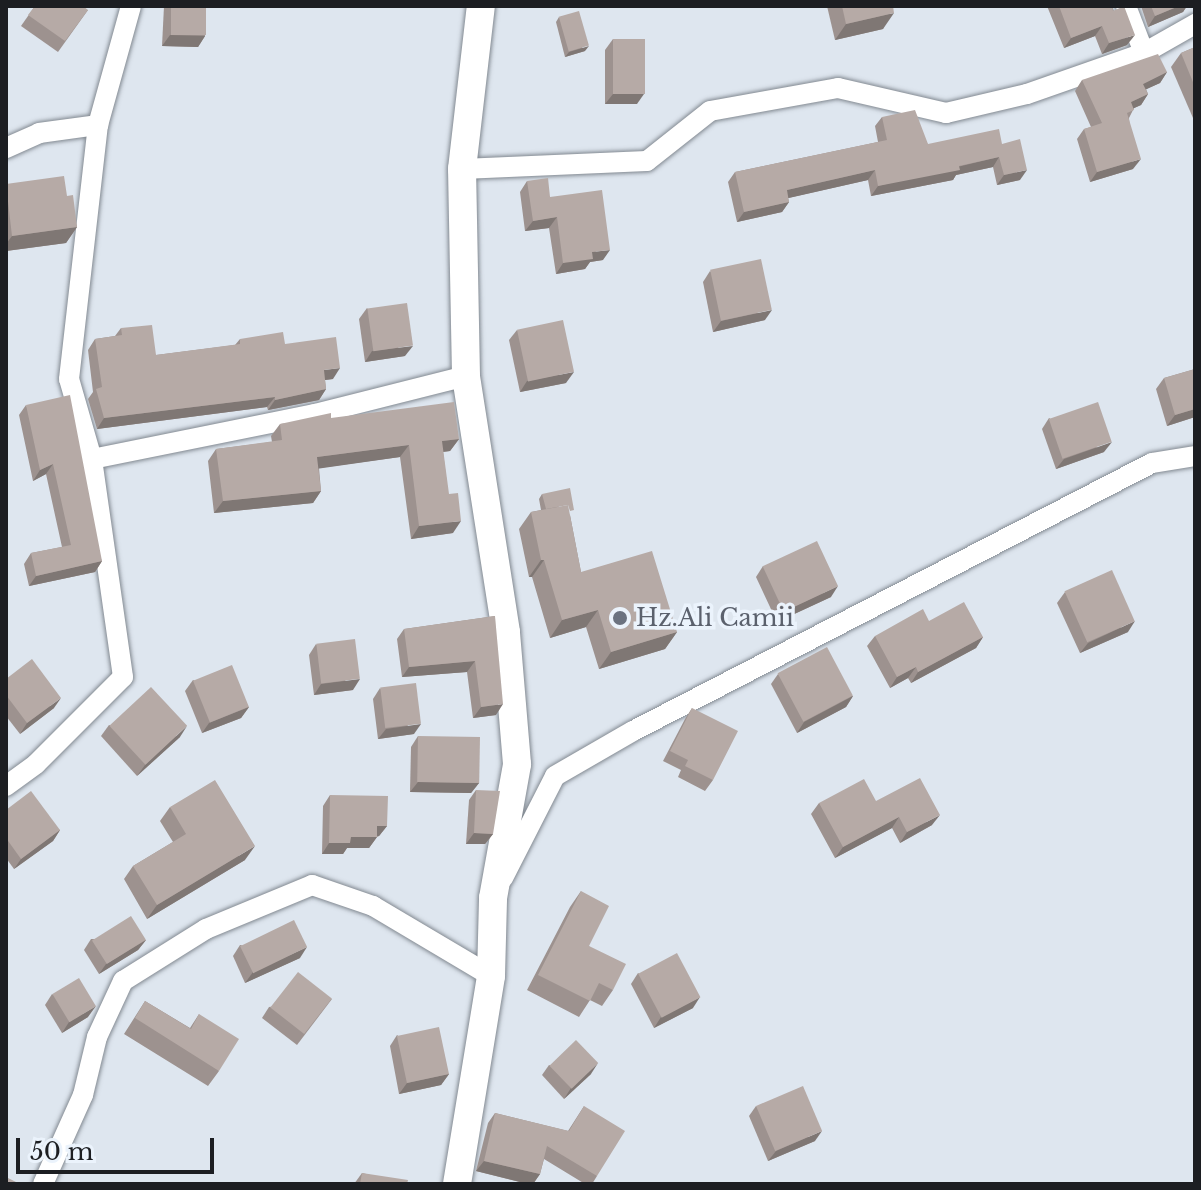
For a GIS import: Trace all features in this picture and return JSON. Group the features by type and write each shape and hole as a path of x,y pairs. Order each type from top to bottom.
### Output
{"street":[{"path":"6,786 36,764 123,677 92,459 69,379 98,125 131,6"},
{"path":"457,1184 491,976 493,898 517,764 506,632 466,376 462,169 481,6"},
{"path":"1126,6 1144,53"},
{"path":"462,169 647,161 710,111 838,88 946,113 1027,94 1144,53 1195,24"},
{"path":"6,148 39,133 98,125"},
{"path":"92,459 315,414 466,376"},
{"path":"493,898 555,776 647,723 1152,463 1195,456"},
{"path":"43,1184 83,1095 97,1037 123,981 206,929 312,885 373,906 491,976"}],"building":[{"path":"35,6 83,6 88,10 65,41 28,15"},
{"path":"171,6 206,6 206,35 171,35"},
{"path":"842,6 893,6 894,13 846,24"},
{"path":"1059,6 1112,6 1113,11 1124,6 1135,35 1109,43 1102,26 1071,38"},
{"path":"1151,6 1179,6 1155,16"},
{"path":"579,11 589,46 569,51 559,17"},
{"path":"613,39 645,39 645,94 613,94"},
{"path":"1195,47 1195,87 1181,53"},
{"path":"1158,54 1167,72 1143,84 1148,94 1131,102 1134,110 1127,113 1141,159 1097,172 1084,129 1102,123 1082,80"},
{"path":"915,110 928,144 999,129 1002,144 1020,139 1027,170 1004,175 999,157 959,166 960,170 878,186 875,170 787,190 789,202 744,212 735,172 887,140 882,117"},
{"path":"64,176 67,196 73,195 77,227 12,236 6,184"},
{"path":"548,178 550,197 602,190 610,250 592,252 593,259 563,263 557,217 533,221 527,181"},
{"path":"761,259 772,310 721,321 710,270"},
{"path":"407,303 413,346 373,351 367,309"},
{"path":"563,320 574,372 528,382 517,330"},
{"path":"152,325 156,355 240,344 240,339 283,332 285,344 336,337 340,368 324,370 326,389 275,400 275,397 104,418 96,389 102,387 95,339 122,335 121,328"},
{"path":"1195,369 1195,409 1175,415 1164,378"},
{"path":"70,395 102,561 36,576 31,553 71,545 53,464 40,470 26,405"},
{"path":"454,402 459,439 442,441 449,494 458,493 461,521 419,526 409,445 317,457 321,491 223,501 216,449 282,440 280,424 331,413 331,418"},
{"path":"1098,402 1112,442 1063,459 1049,419"},
{"path":"570,488 574,510 570,511 568,505 546,509 542,494"},
{"path":"568,505 581,572 652,551 677,632 611,652 598,610 562,620 544,560 541,560 531,512"},
{"path":"817,541 838,586 784,612 763,566"},
{"path":"1112,570 1135,621 1087,642 1064,591"},
{"path":"964,602 983,637 918,672 916,667 897,677 875,636 923,609 929,621"},
{"path":"495,616 503,704 481,707 475,661 409,667 404,629"},
{"path":"355,639 360,679 321,683 316,644"},
{"path":"827,647 853,696 803,722 778,673"},
{"path":"32,659 61,698 27,723 6,695 6,679"},
{"path":"232,665 249,707 210,722 193,681"},
{"path":"416,683 421,724 385,728 380,687"},
{"path":"151,687 187,726 145,765 109,726"},
{"path":"692,708 738,731 713,780 685,766 688,760 670,751"},
{"path":"418,736 480,737 479,783 417,782"},
{"path":"920,778 940,815 907,832 899,817 843,847 819,803 864,779 876,801"},
{"path":"215,780 255,846 157,905 133,866 186,834 170,807"},
{"path":"476,790 500,791 493,834 474,833"},
{"path":"31,791 60,830 21,859 6,838 6,810"},
{"path":"330,795 388,796 387,826 377,826 377,837 351,837 350,843 329,843"},
{"path":"581,891 609,906 589,946 626,964 613,990 599,983 590,1001 538,975"},
{"path":"131,916 146,940 107,964 92,940"},
{"path":"294,920 307,947 253,973 240,946"},
{"path":"677,953 700,997 662,1018 638,974"},
{"path":"298,972 332,998 304,1034 270,1007"},
{"path":"79,978 96,1006 69,1022 52,994"},
{"path":"145,1001 191,1029 199,1014 239,1039 219,1071 135,1018"},
{"path":"439,1027 449,1074 407,1083 397,1036"},
{"path":"576,1040 598,1063 572,1089 549,1066"},
{"path":"803,1086 822,1131 775,1151 756,1106"},
{"path":"584,1106 625,1131 597,1176 547,1146 540,1174 484,1161 495,1113 569,1131"},
{"path":"362,1173 408,1180 407,1184 360,1184"},
{"path":"6,1177 20,1184 6,1184"}],"place":[{"name":"Hz.Ali Camii","path":"620,618"}]}
